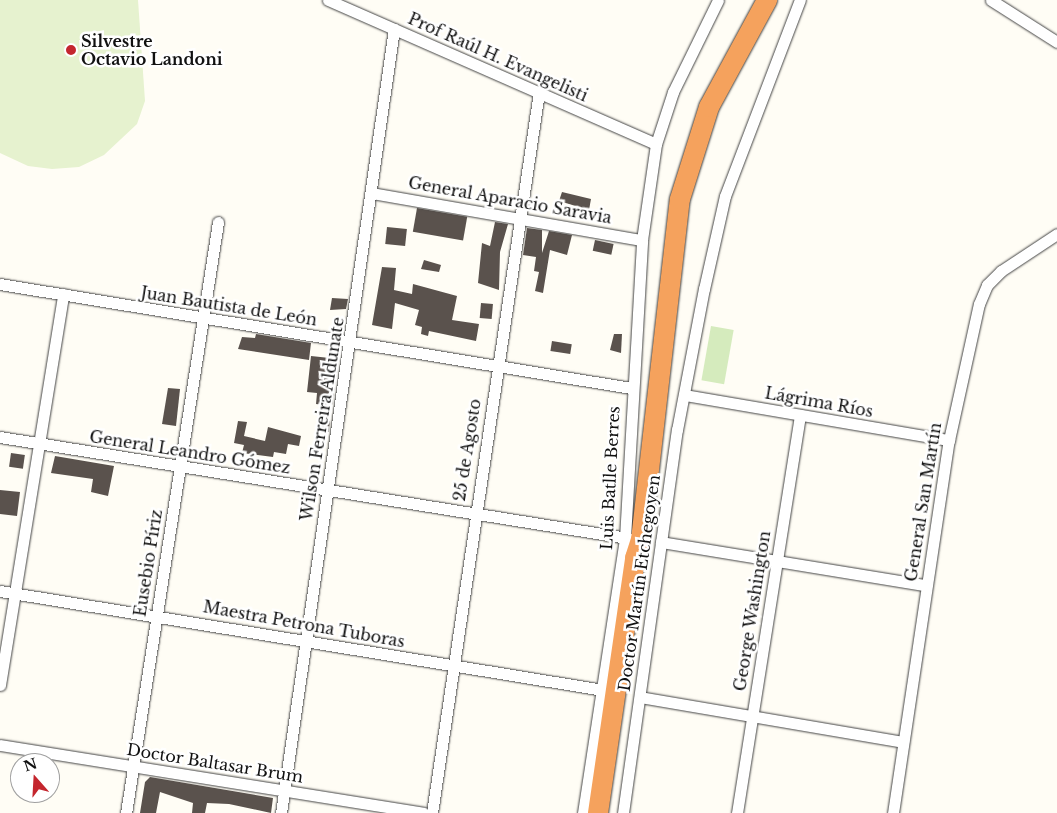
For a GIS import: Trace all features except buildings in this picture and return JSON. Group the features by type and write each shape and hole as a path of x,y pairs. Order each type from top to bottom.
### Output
{"highway":[{"path":"598,813 635,558 633,539 682,192 709,107 767,0"},
{"path":"609,813 645,560 633,539"}],"street":[{"name":"Prof Raúl H. Evangelisti","path":"328,0 656,144"},
{"name":"Luis Batlle Berres","path":"584,813 602,690 633,539 631,388 642,240 656,144 673,92 718,0"},
{"name":"Doctor Martín Etchegoyen","path":"623,813 661,542 685,395 725,196 800,0"},
{"path":"991,0 1057,42"},
{"name":"Wilson Ferreira Aldunate","path":"281,813 372,193 394,29"},
{"name":"25 de Agosto","path":"432,813 474,513 538,92"},
{"name":"General Aparacio Saravia","path":"372,193 642,240"},
{"name":"Eusebio Píriz","path":"126,813 218,222"},
{"name":"General San Martín","path":"893,813 925,584 949,440 970,335 987,285 1001,271 1057,234"},
{"name":"Juan Bautista de León","path":"0,284 631,388"},
{"path":"0,685 63,294"},
{"name":"Lágrima Ríos","path":"685,395 949,440"},
{"name":"George Washington","path":"738,813 800,415"},
{"name":"General Leandro Gómez","path":"0,437 179,468 633,539"},
{"path":"661,542 925,584"},
{"name":"Maestra Petrona Tuboras","path":"0,591 602,690"},
{"path":"640,697 903,742"},
{"name":"Doctor Baltasar Brum","path":"0,745 424,813"}],"green space":[{"name":"Silvestre Octavio Landoni","path":"0,0 138,0 145,101 137,124 104,155 79,167 52,169 28,166 0,153"},
{"path":"711,326 734,330 724,384 701,380"}],"place":[{"name":"Silvestre Octavio Landoni","path":"71,50"}]}
